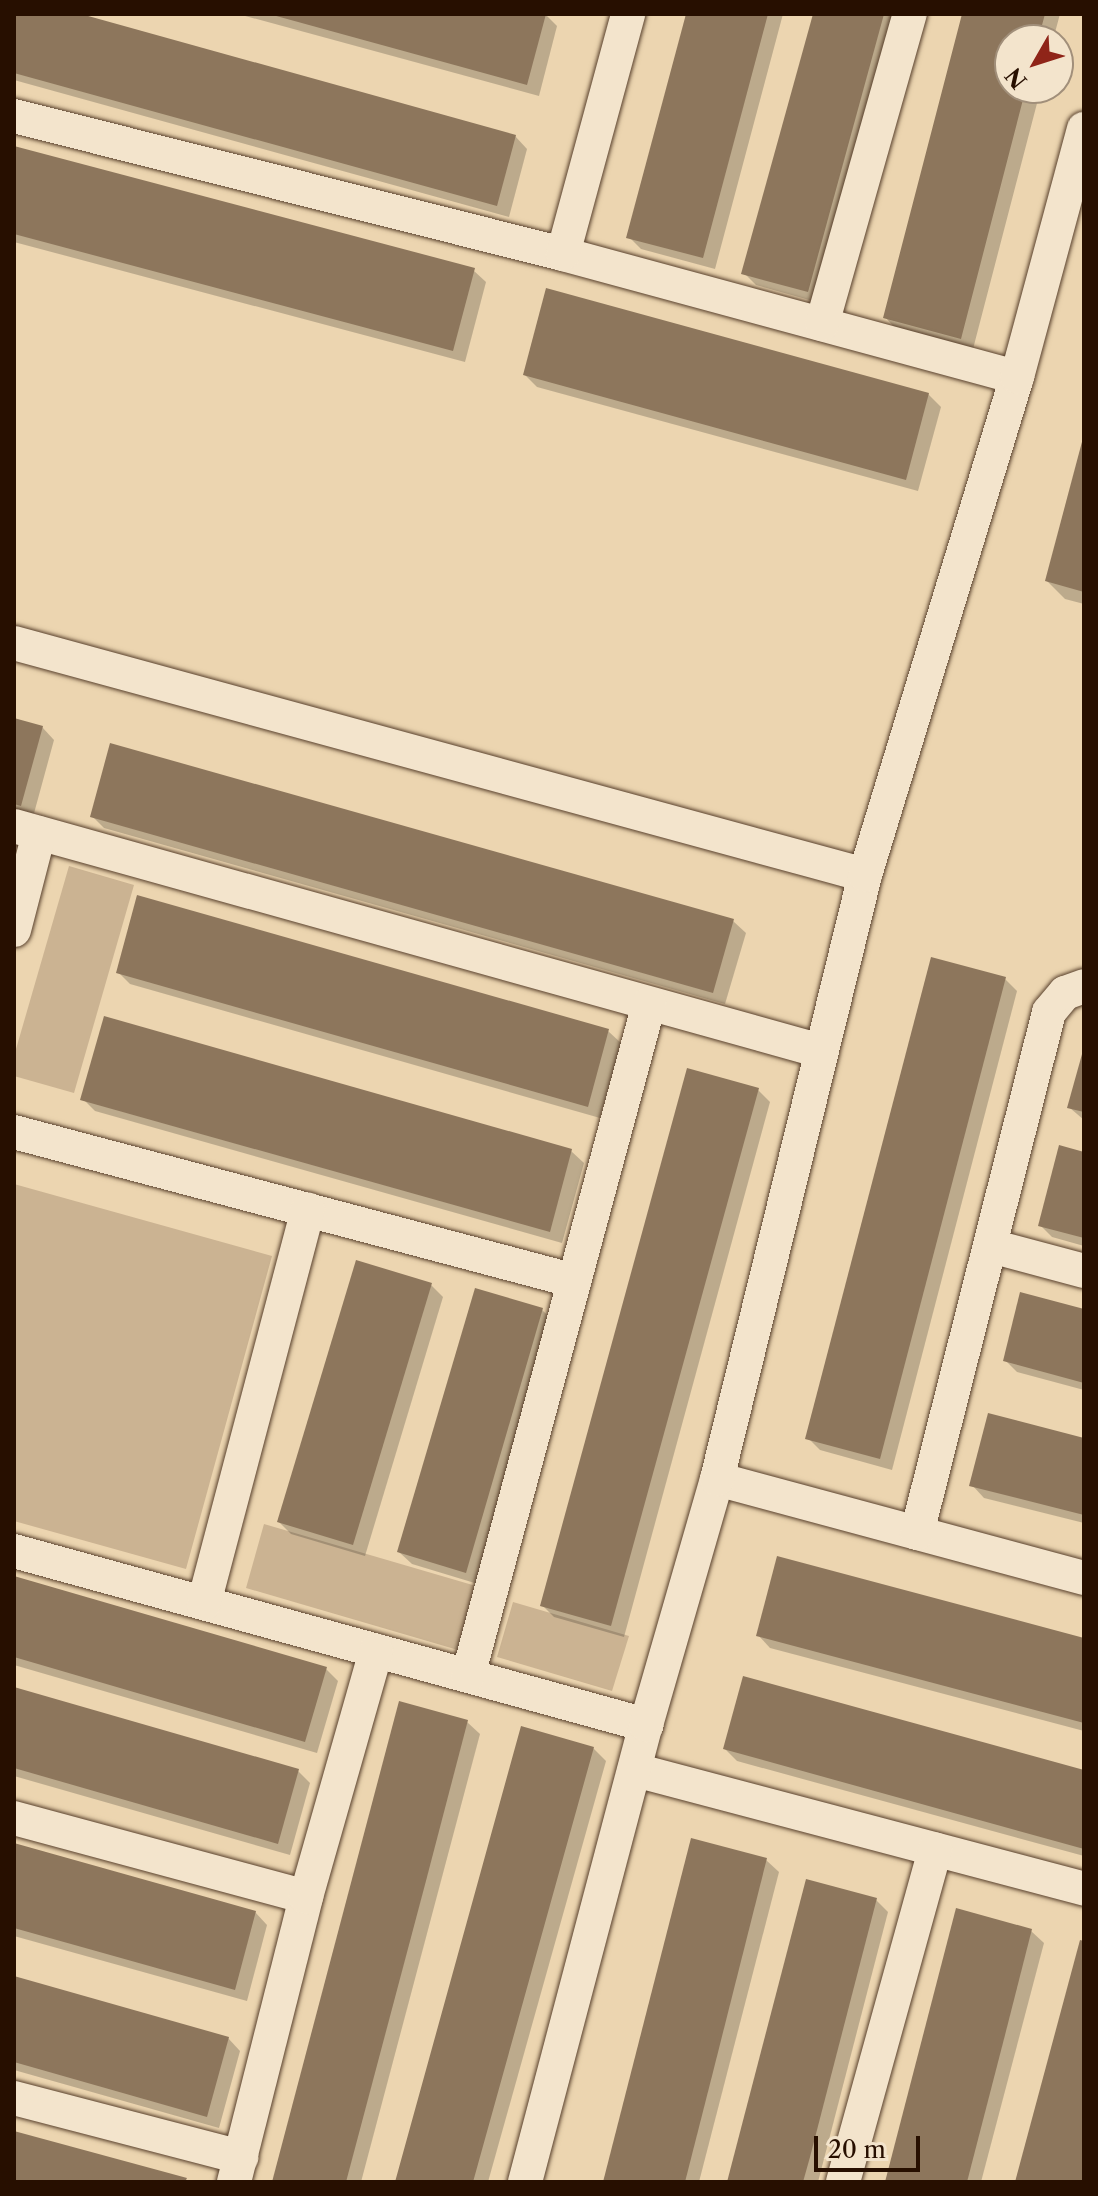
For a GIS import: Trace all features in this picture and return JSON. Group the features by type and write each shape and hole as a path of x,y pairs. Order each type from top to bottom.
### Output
{"street":[{"path":"563,254 628,14"},
{"path":"822,324 910,14"},
{"path":"14,116 563,254 1017,377"},
{"path":"525,2182 646,1725 717,1479 865,875 1017,377 1084,129"},
{"path":"14,643 865,875"},
{"path":"14,930 26,830 821,1051"},
{"path":"917,1533 1049,1012 1065,993 1084,986"},
{"path":"468,1676 649,1004"},
{"path":"14,1132 575,1281"},
{"path":"204,1603 308,1210"},
{"path":"991,1246 1084,1271"},
{"path":"717,1479 1084,1578"},
{"path":"14,1551 646,1725"},
{"path":"14,2098 237,2170 306,1897 376,1651"},
{"path":"635,1770 1084,1889"},
{"path":"14,1818 306,1897"},
{"path":"843,2182 935,1850"}],"shaded area":[{"path":"69,866 134,885 74,1093 14,1076 14,1056"},
{"path":"14,1184 272,1256 186,1569 14,1521"},
{"path":"264,1524 476,1586 458,1650 246,1588"},
{"path":"513,1602 629,1636 612,1691 497,1657"}],"building":[{"path":"14,14 81,14 516,135 497,206 14,73"},
{"path":"269,14 546,14 527,85"},
{"path":"686,14 768,14 703,258 626,238"},
{"path":"813,14 884,14 808,292 741,274"},
{"path":"962,14 1045,14 1042,24 994,24 994,104 1022,104 961,339 883,318"},
{"path":"14,146 475,268 453,351 14,234"},
{"path":"546,288 929,393 906,480 523,375"},
{"path":"1084,438 1084,592 1045,581"},
{"path":"14,718 43,726 21,806 14,804"},
{"path":"110,743 734,919 713,993 90,817"},
{"path":"137,895 609,1029 588,1107 116,973"},
{"path":"931,957 1006,977 880,1459 805,1439"},
{"path":"104,1016 572,1149 550,1232 80,1100"},
{"path":"1084,1047 1084,1112 1067,1108"},
{"path":"687,1068 759,1088 611,1626 540,1606"},
{"path":"1059,1145 1084,1152 1084,1238 1038,1226"},
{"path":"356,1260 432,1283 353,1545 277,1522"},
{"path":"475,1288 543,1308 466,1573 397,1552"},
{"path":"1020,1292 1084,1309 1084,1383 1003,1361"},
{"path":"988,1413 1084,1438 1084,1515 969,1486"},
{"path":"777,1556 1084,1638 1084,1723 756,1636"},
{"path":"14,1576 327,1667 305,1742 14,1657"},
{"path":"743,1676 1084,1770 1084,1849 723,1749"},
{"path":"14,1687 299,1769 278,1844 14,1768"},
{"path":"399,1701 468,1720 427,1877 346,2182 272,2182"},
{"path":"521,1726 594,1747 473,2182 395,2182"},
{"path":"691,1838 767,1858 685,2182 603,2182"},
{"path":"14,1843 256,1911 235,1990 14,1928"},
{"path":"806,1879 877,1898 810,2157 803,2182 727,2182"},
{"path":"956,1908 1032,1929 967,2182 885,2182"},
{"path":"1080,1940 1084,1941 1084,2182 1015,2182"},
{"path":"14,1976 229,2037 207,2117 14,2062"},
{"path":"14,2131 187,2178 185,2182 14,2182"}]}
